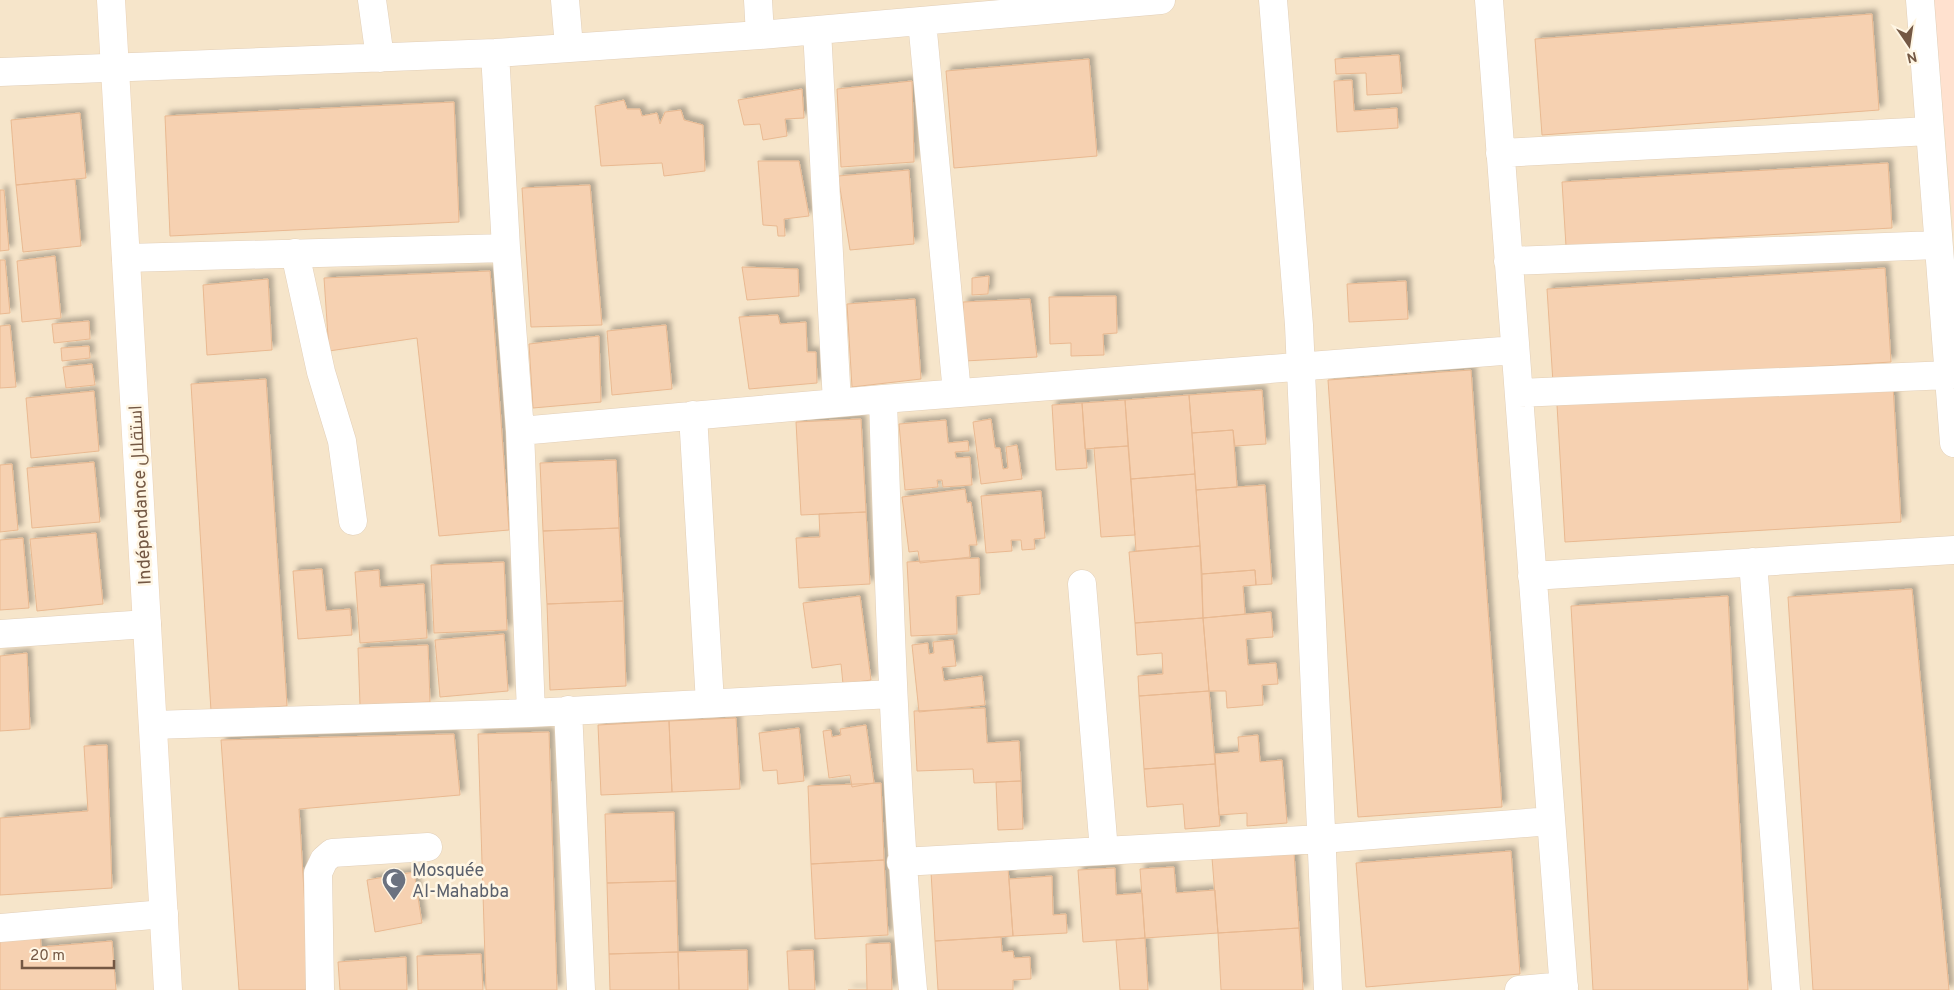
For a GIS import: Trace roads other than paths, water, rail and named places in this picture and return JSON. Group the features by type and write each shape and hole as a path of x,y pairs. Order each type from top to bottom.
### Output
{"street":[{"name":"Indépendance استقلال","path":"111,0 168,990"},
{"path":"372,0 380,58"},
{"path":"565,0 569,47"},
{"path":"758,0 760,35"},
{"path":"0,72 495,53 760,35 922,21 956,9 1161,0"},
{"path":"1272,0 1300,367 1328,990"},
{"path":"1489,0 1564,988 1519,990"},
{"path":"1920,0 1954,443"},
{"path":"922,21 957,393"},
{"path":"816,30 837,403"},
{"path":"495,53 506,248 520,431 531,713"},
{"path":"1500,153 1930,131"},
{"path":"1508,261 1938,245"},
{"path":"126,258 506,248"},
{"path":"295,253 321,372 342,441 353,521"},
{"path":"520,431 883,399 1515,350"},
{"path":"1519,393 1949,375"},
{"path":"883,399 892,694 901,862 913,990"},
{"path":"693,416 710,703"},
{"path":"1532,576 1954,550"},
{"path":"1753,562 1786,990"},
{"path":"1082,584 1104,851"},
{"path":"0,634 147,624"},
{"path":"153,725 531,713 892,694"},
{"path":"568,710 581,990"},
{"path":"901,862 1322,839 1551,821"},
{"path":"320,990 318,873 324,860 332,853 428,847"},
{"path":"0,928 164,914"}],"place":[{"name":"Mosquée Al-Mahabba","path":"394,901"}]}
